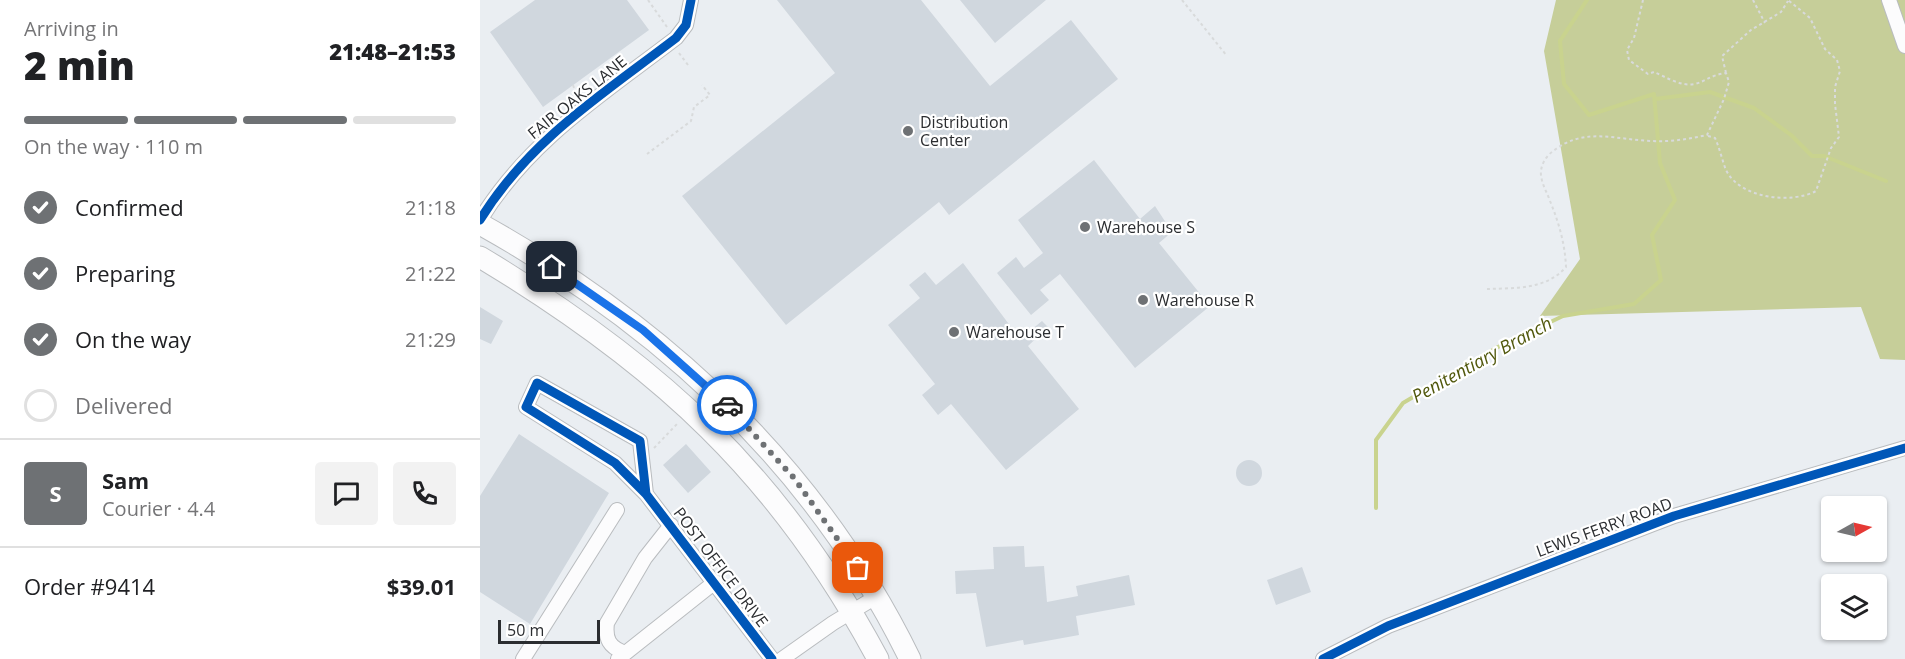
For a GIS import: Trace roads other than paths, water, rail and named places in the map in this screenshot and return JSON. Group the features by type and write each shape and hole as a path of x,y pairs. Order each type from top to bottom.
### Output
{"highway":[{"path":"480,222 538,257 649,335 700,379 751,429 794,478 832,529 876,597 910,659"},
{"path":"480,257 584,322 637,362 689,407 738,458 784,512 826,571 878,659"}],"street":[{"name":"FAIR OAKS LANE","path":"480,222 512,173 549,136 676,44 686,25 691,0"},
{"path":"1889,0 1905,46"},
{"name":"POST OFFICE DRIVE","path":"646,494 640,441 537,383 526,407 615,464 646,494 772,659"},
{"name":"LEWIS FERRY ROAD","path":"1323,659 1388,626 1674,516 1905,448"},
{"path":"523,659 617,510"},
{"path":"671,525 645,558 607,623 605,635 609,645 621,656 715,582"},
{"path":"782,659 825,628 876,597"}],"waterway":[{"name":"Penitentiary Branch","path":"1376,508 1376,440 1403,403 1498,347 1563,316 1634,304 1661,280 1652,235 1675,200 1660,163 1654,94 1589,115 1564,84 1560,41 1587,0"},
{"path":"1655,99 1710,92 1754,108 1791,135 1812,156 1824,156 1886,181"}],"place":[{"name":"Distribution Center","path":"908,131"},
{"name":"Warehouse S","path":"1085,227"},
{"name":"Warehouse R","path":"1143,300"},
{"name":"Warehouse T","path":"954,332"}]}
